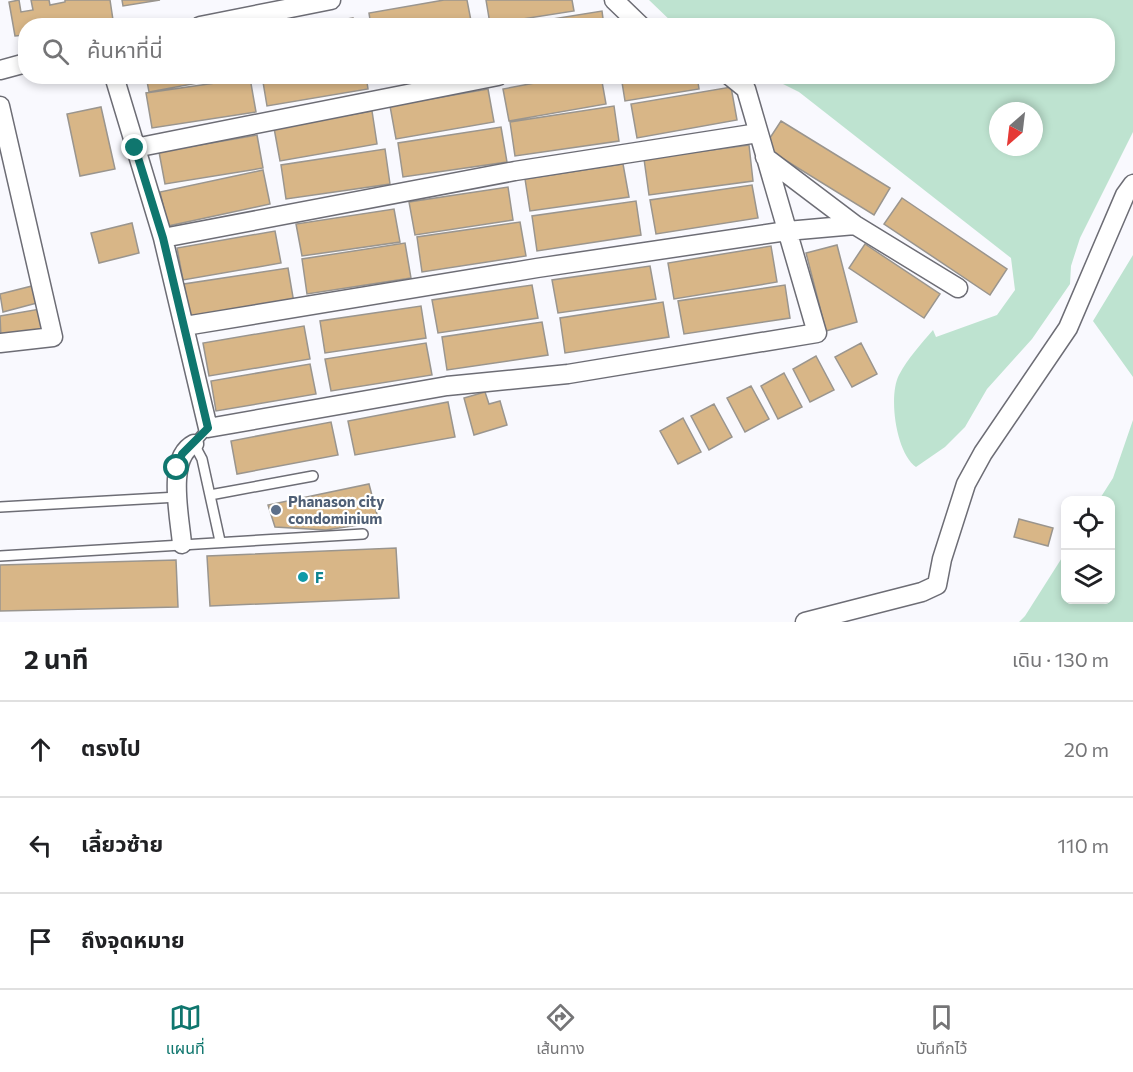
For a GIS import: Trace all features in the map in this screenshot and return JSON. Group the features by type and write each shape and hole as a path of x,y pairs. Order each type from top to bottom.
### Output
{"street":[{"path":"241,18 332,0"},
{"path":"614,0 633,18"},
{"path":"0,70 18,65"},
{"path":"116,84 163,238 208,428 447,387 568,374 817,333 746,89 740,84"},
{"path":"135,148 458,84"},
{"path":"0,106 53,337 0,343"},
{"path":"163,238 515,171 758,133"},
{"path":"765,157 855,225 958,288"},
{"path":"805,622 922,592 937,585 945,548 966,484 983,453 1068,328 1125,195 1133,184"},
{"path":"185,326 537,268 787,231 855,225"},
{"path":"182,544 178,497 179,459 194,444"}],"lane":[{"path":"208,428 194,444 202,459 220,541"},
{"path":"210,495 313,476"},
{"path":"0,507 178,497"},
{"path":"0,556 363,534"}],"green space":[{"path":"649,0 1133,0 1133,132 1080,238 1071,266 1070,284 1032,339 987,389 965,427 945,447 916,467 903,450 896,424 894,396 899,375 933,330 936,337 997,315 1015,290 1011,258 799,92 783,84 1115,84 1115,18 668,18"},
{"path":"1133,255 1133,377 1093,321"},
{"path":"1133,420 1133,622 1019,622 1061,559 1061,604 1115,604 1115,496 1102,496 1113,478"}],"building":[{"path":"19,0 21,12 33,10 31,0 49,0 50,5 65,2 65,0 110,0 113,18 18,18 18,36 15,36 9,2"},
{"path":"122,0 160,0 123,6"},
{"path":"444,0 467,0 470,18 370,18 369,13"},
{"path":"486,0 572,0 574,11 529,18 489,18"},
{"path":"602,11 603,18 559,18"},
{"path":"148,84 192,84 149,92"},
{"path":"208,84 251,84 256,112 152,128 146,93"},
{"path":"263,84 367,84 368,89 267,106"},
{"path":"530,84 602,84 606,104 509,121 503,89"},
{"path":"622,84 698,84 699,89 625,101"},
{"path":"731,87 737,120 637,138 631,104"},
{"path":"488,89 494,122 396,139 390,106"},
{"path":"614,106 619,141 515,156 510,122"},
{"path":"101,107 115,169 80,176 67,114"},
{"path":"372,111 377,144 280,161 274,128"},
{"path":"781,121 890,188 874,215 764,147"},
{"path":"501,127 507,162 403,177 398,143"},
{"path":"257,135 263,168 165,184 159,152"},
{"path":"749,145 753,181 649,195 644,159"},
{"path":"385,149 390,184 286,199 281,165"},
{"path":"623,164 629,197 530,211 525,179"},
{"path":"263,170 270,204 168,226 160,192"},
{"path":"752,185 758,218 656,234 650,200"},
{"path":"508,187 513,220 415,235 409,202"},
{"path":"902,198 1007,269 990,295 884,224"},
{"path":"636,201 641,235 537,251 532,216"},
{"path":"394,209 400,242 302,256 296,224"},
{"path":"520,222 526,256 422,272 417,237"},
{"path":"132,223 139,253 99,263 91,233"},
{"path":"275,231 281,263 183,280 177,248"},
{"path":"405,243 411,278 307,294 302,259"},
{"path":"865,244 940,294 924,318 849,268"},
{"path":"837,245 857,322 826,331 806,253"},
{"path":"771,246 777,282 674,299 668,263"},
{"path":"650,266 656,299 558,313 552,280"},
{"path":"288,268 294,303 190,319 184,284"},
{"path":"532,285 538,318 438,333 432,300"},
{"path":"785,285 790,318 684,334 678,301"},
{"path":"32,286 37,303 3,312 0,294"},
{"path":"663,302 669,337 565,353 560,318"},
{"path":"421,306 426,338 325,353 320,321"},
{"path":"40,309 44,330 1,338 0,316"},
{"path":"542,322 548,355 447,370 442,337"},
{"path":"304,326 310,359 209,376 203,343"},
{"path":"426,343 432,375 331,391 325,359"},
{"path":"861,343 877,374 852,387 835,357"},
{"path":"816,356 834,390 810,402 793,369"},
{"path":"310,364 316,394 216,411 211,381"},
{"path":"784,373 802,407 778,419 761,386"},
{"path":"751,386 769,419 745,432 727,398"},
{"path":"485,392 489,404 500,401 507,425 474,435 464,398"},
{"path":"448,402 455,437 355,455 348,421"},
{"path":"714,404 732,437 709,450 691,416"},
{"path":"683,418 701,452 678,464 660,431"},
{"path":"331,422 338,455 237,474 231,441"},
{"path":"369,484 379,522 326,530 275,527 268,505"},
{"path":"1019,519 1053,528 1048,546 1014,537"},
{"name":"F","path":"396,548 399,598 210,606 207,556"},
{"path":"176,560 178,607 0,611 0,565"}],"place":[{"name":"Phanason city condominium","path":"276,510"},
{"name":"F","path":"303,577"}],"route":[{"path":"135,148 163,238 208,428 182,454 177,468"}]}
